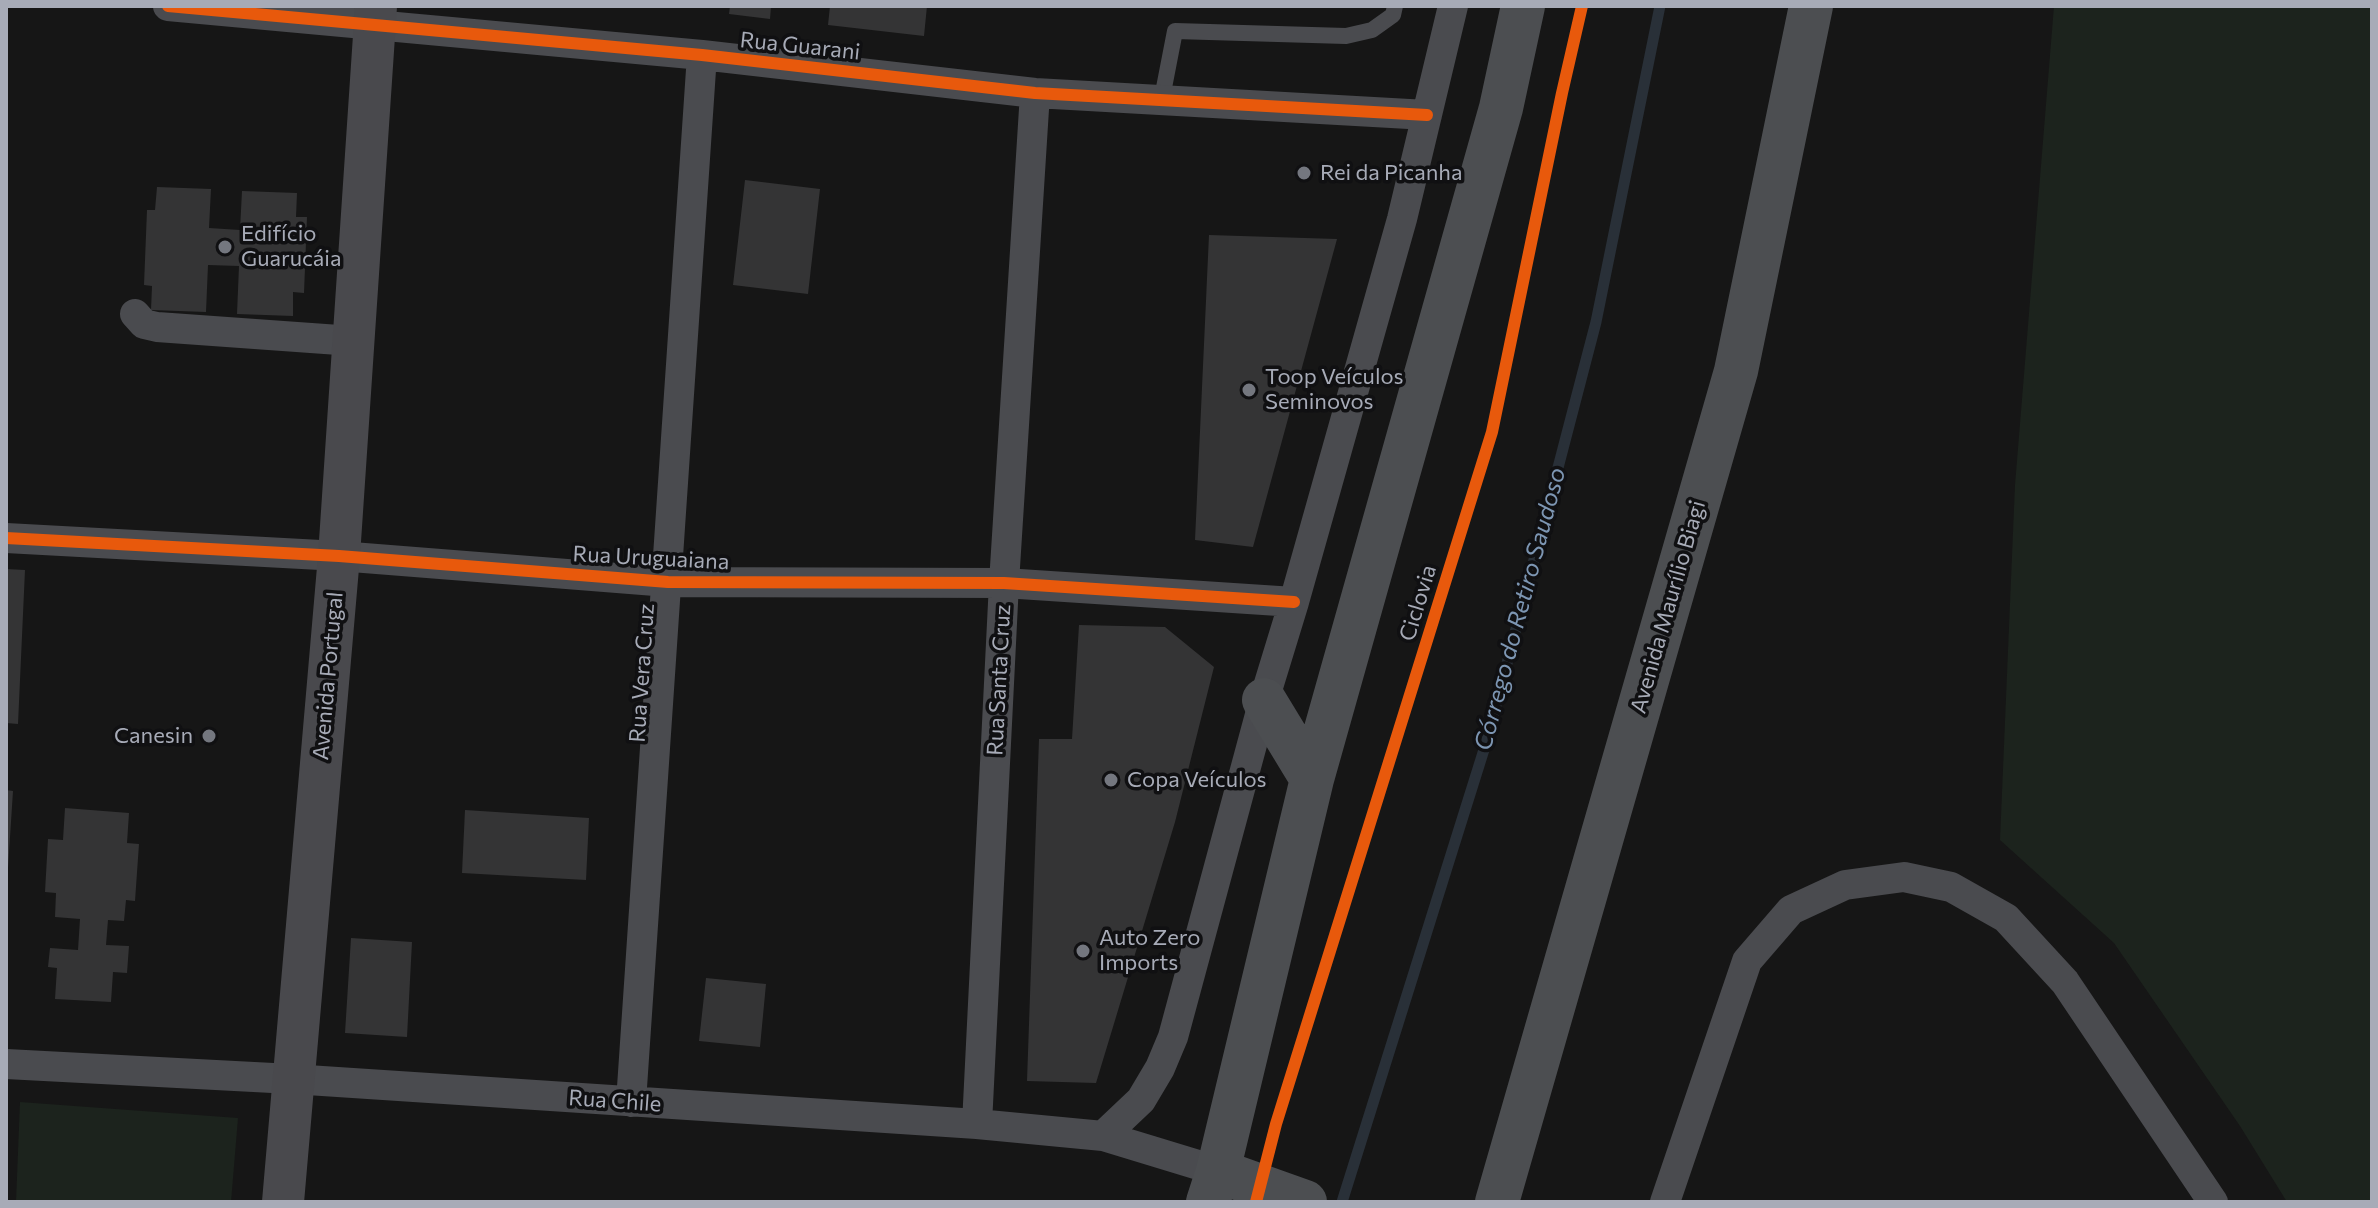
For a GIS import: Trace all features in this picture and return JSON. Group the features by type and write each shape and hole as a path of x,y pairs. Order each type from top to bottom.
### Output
{"main road":[{"path":"1305,1202 1213,1186 1312,779 1501,108 1523,6"},
{"name":"Avenida Maurílio Biagi","path":"1497,1202 1736,371 1811,6"},
{"name":"Avenida Portugal","path":"283,1202 339,556 375,14"},
{"path":"1264,700 1312,779"}],"street":[{"name":"Rua Guarani","path":"168,6 375,14 1035,93 1427,115"},
{"path":"1103,1136 1141,1100 1160,1068 1173,1037 1264,700 1402,219 1453,6"},
{"name":"Rua Vera Cruz","path":"631,1102 702,55"},
{"name":"Rua Santa Cruz","path":"977,1124 1004,583 1035,93"},
{"path":"135,314 144,324 157,327 353,341"},
{"name":"Rua Uruguaiana","path":"6,538 339,556 668,582 1004,583 1294,602"},
{"path":"1665,1202 1747,961 1791,910 1845,885 1904,877 1951,887 2006,918 2065,982 2213,1202"},
{"name":"Rua Chile","path":"6,1064 292,1079 977,1124 1103,1136 1213,1186"}],"lane":[{"path":"1162,98 1175,31 1346,36 1372,30 1393,15 1395,6"}],"shaded area":[{"path":"2054,6 2372,6 2372,1202 2287,1202 2240,1126 2114,943 2000,840 2015,485"},
{"path":"20,1102 238,1118 231,1202 16,1202"}],"building":[{"path":"730,6 771,6 770,19 729,14"},
{"path":"830,6 927,6 924,36 828,25"},
{"path":"745,180 820,189 808,294 733,285"},
{"name":"Edifício Guarucáia","path":"157,187 211,189 209,228 240,230 242,191 297,193 296,217 307,217 304,293 293,292 293,316 237,314 239,266 208,265 206,312 151,310 152,286 144,285 147,210 155,210"},
{"name":"Toop Veículos Seminovos","path":"1209,235 1337,239 1253,547 1195,540"},
{"path":"6,569 25,570 18,724 6,723"},
{"path":"1079,625 1165,627 1214,667 1175,822 1096,1083 1027,1081 1039,739 1072,739"},
{"path":"6,790 13,791 8,868 6,868"},
{"path":"65,808 129,813 127,843 139,844 135,901 126,900 124,921 108,920 106,945 129,946 127,973 113,972 111,1002 55,999 57,968 48,967 50,948 78,950 80,919 55,917 56,893 45,892 48,839 63,840"},
{"path":"465,810 589,818 586,880 462,873"},
{"path":"351,938 412,942 407,1037 345,1033"},
{"path":"706,978 766,984 760,1047 699,1041"}],"waterway":[{"name":"Córrego do Retiro Saudoso","path":"1342,1202 1487,740 1596,322 1660,6"}],"cycle path":[{"path":"168,6 702,55 1035,93 1427,115"},
{"name":"Ciclovia","path":"1256,1202 1276,1124 1492,432 1582,6"},
{"path":"6,538 339,556 668,582 1004,583 1294,602"}],"place":[{"name":"Rei da Picanha","path":"1304,173"},
{"name":"Edifício Guarucáia","path":"225,247"},
{"name":"Toop Veículos Seminovos","path":"1249,390"},
{"name":"Canesin","path":"209,736"},
{"name":"Copa Veículos","path":"1111,780"},
{"name":"Auto Zero Imports","path":"1083,951"}]}
